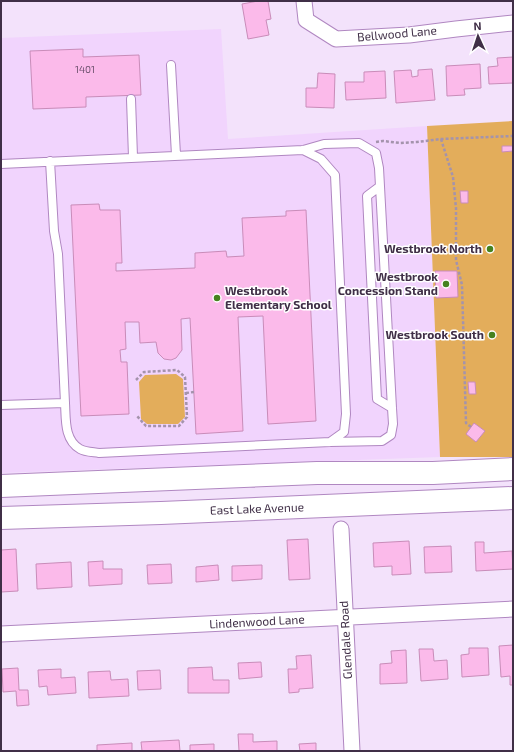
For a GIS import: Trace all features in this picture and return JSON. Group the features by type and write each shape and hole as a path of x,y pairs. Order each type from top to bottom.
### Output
{"main road":[{"path":"1,486 317,473 433,473 513,469"},
{"name":"East Lake Avenue","path":"1,518 169,513 513,498"}],"street":[{"name":"Bellwood Lane","path":"304,1 306,20 336,39 409,36 513,23"},
{"name":"Glendale Road","path":"341,529 352,751"},
{"name":"Lindenwood Lane","path":"1,634 513,609"}],"lane":[{"path":"171,65 176,155"},
{"path":"131,99 134,157"},
{"path":"1,164 50,161 176,155 303,150 324,144 359,143 376,153 379,168 393,424 391,435 382,441 330,442 99,453 80,450 71,440 66,429 58,254 54,231 50,161"},
{"path":"303,150 321,159 335,174 346,414 344,432 330,442"},
{"path":"380,187 367,196 377,399 392,408"},
{"path":"1,405 65,403"}],"path":[{"path":"359,143 383,141 400,143 441,138 513,136"},
{"path":"441,138 453,177 456,260 462,285 466,423 471,427"},
{"path":"136,380 144,372 177,370 185,377 186,393 186,417 179,426 146,426 138,416"},
{"path":"186,393 194,392"}],"shaded area":[{"name":"Westbrook Elementary School","path":"221,29 228,139 427,126 440,457 1,473 1,38"},
{"path":"513,121 513,457 440,457 427,126"},
{"path":"176,374 183,379 185,417 178,424 147,424 141,419 139,382 145,375"}],"building":[{"path":"268,1 271,19 266,20 269,35 248,39 242,4"},
{"path":"83,49 83,57 139,55 141,95 86,97 86,107 33,109 30,51"},
{"path":"513,57 513,83 489,84 488,67 498,66 497,58"},
{"path":"480,64 481,88 464,89 465,95 447,96 446,66"},
{"path":"432,69 435,100 396,103 394,71 411,70 412,77 418,76 418,70"},
{"path":"385,71 386,98 346,100 345,82 364,82 364,72"},
{"path":"318,73 335,74 334,108 306,107 306,88 317,88"},
{"path":"502,146 513,146 513,151 502,152"},
{"path":"460,191 468,191 468,203 461,203"},
{"path":"99,204 100,210 120,210 122,263 116,263 116,271 195,268 195,253 226,251 227,257 244,256 242,218 286,216 286,211 306,210 316,421 268,424 263,316 238,317 243,431 196,434 190,318 181,319 182,350 176,358 171,360 164,359 158,353 156,342 140,343 139,322 125,322 126,349 120,350 121,362 127,362 129,414 81,416 71,205"},
{"name":"Westbrook Concession Stand","path":"435,271 457,271 458,297 436,298"},
{"path":"468,382 475,382 476,394 469,394"},
{"path":"474,423 485,431 476,442 466,434"},
{"path":"308,539 310,579 289,580 287,540"},
{"path":"409,541 411,574 392,575 392,566 374,567 373,543"},
{"path":"475,542 484,542 484,553 512,551 513,569 476,571"},
{"path":"451,546 452,572 425,573 424,547"},
{"path":"16,549 18,591 1,592 1,550"},
{"path":"103,561 103,569 122,569 122,584 89,586 88,562"},
{"path":"71,562 72,587 37,589 36,564"},
{"path":"171,564 172,583 148,584 147,565"},
{"path":"218,565 219,580 196,582 196,567"},
{"path":"262,565 262,579 232,581 232,566"},
{"path":"513,645 513,685 510,685 510,676 501,677 499,646"},
{"path":"469,648 488,648 489,675 462,677 461,655 469,654"},
{"path":"419,649 433,649 434,661 447,660 448,679 421,681"},
{"path":"406,650 407,683 380,684 380,664 392,663 391,651"},
{"path":"311,655 313,688 299,689 299,692 289,693 288,669 297,669 296,656"},
{"path":"261,662 262,677 239,679 238,663"},
{"path":"212,667 213,680 229,680 229,693 188,693 188,668"},
{"path":"18,668 19,690 28,690 29,705 17,706 16,691 3,692 2,669"},
{"path":"61,669 61,678 75,677 76,693 48,695 47,686 39,687 38,670"},
{"path":"160,670 161,689 138,690 137,671"},
{"path":"110,671 111,680 128,679 129,696 89,698 88,672"},
{"path":"238,734 253,734 253,742 277,741 277,751 239,751"},
{"path":"179,740 180,751 142,751 141,742"},
{"path":"132,743 132,751 97,751 97,745"},
{"path":"316,743 316,751 300,751 299,744"},
{"path":"214,744 214,751 190,751 190,745"}],"place":[{"name":"Westbrook North","path":"490,249"},
{"name":"Westbrook Concession Stand","path":"446,284"},
{"name":"Westbrook Elementary School","path":"217,298"},
{"name":"Westbrook South","path":"492,335"}]}
